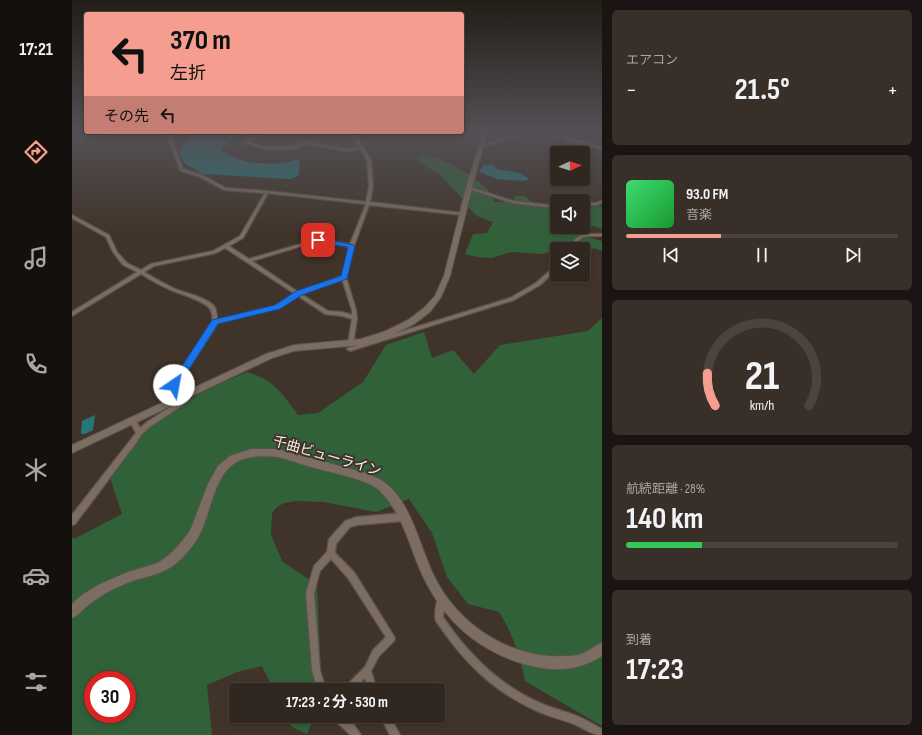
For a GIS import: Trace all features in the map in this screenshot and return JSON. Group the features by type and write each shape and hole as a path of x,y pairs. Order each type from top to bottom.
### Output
{"street":[{"path":"181,166 182,170 201,176 225,189 267,192 463,214"},
{"path":"351,346 355,318 344,277 352,246 368,203 371,186 370,166"},
{"path":"351,346 389,333 410,322 428,310 433,304 448,276 475,166"},
{"path":"469,188 523,204 550,206"},
{"path":"72,314 140,272 156,264 214,252 242,237 267,192"},
{"path":"590,204 602,202"},
{"path":"72,216 105,234 110,239 113,249 118,257 125,264 174,290 190,295 208,304 212,307 214,312 215,322 174,385 174,389 182,401 181,403 138,433 103,482 72,521"},
{"path":"574,242 577,237 602,235"},
{"path":"248,261 318,240 352,246"},
{"path":"226,246 326,314 342,314 355,318"},
{"path":"72,448 179,397 281,351 306,346 351,346 512,299 538,284 550,273"},
{"path":"215,322 277,307 297,294 344,277"},
{"path":"132,420 138,433"},
{"name":"千曲ビューライン","path":"72,612 78,605 96,592 111,584 162,566 182,550 193,537 209,491 219,472 228,463 257,451 277,453 371,480 382,486 389,493 403,517 431,583 441,601 467,628 504,652 526,660 546,663 576,662 602,649"},
{"path":"320,683 316,670 310,593 317,569 331,554 332,542 348,524 357,521 403,517"},
{"path":"331,554 351,575 391,638 376,653 367,670 355,683"},
{"path":"441,601 439,618 450,636 478,668 518,698 540,708 580,722 602,734"},
{"path":"367,670 370,683"},
{"path":"345,723 356,735"},
{"path":"389,723 395,735"}],"green space":[{"path":"427,166 455,166 478,181 491,195 494,202 513,202 515,196 525,196 537,207 550,208 550,234 574,234 602,241 602,251 594,248 590,250 590,242 550,242 550,251 544,254 511,252 492,258 477,257 465,254 473,234 487,233 493,222 477,216 468,207 470,203 461,197 439,174"},
{"path":"590,203 602,207 602,229 590,226"},
{"path":"602,318 602,726 525,681 515,645 499,612 468,604 447,577 432,533 409,499 376,512 324,502 296,501 284,503 277,507 272,513 271,535 282,561 317,585 320,654 319,683 270,683 262,666 237,672 207,685 212,735 72,735 72,537 74,539 122,514 110,478 144,432 178,406 208,389 247,372 264,379 277,388 298,415 318,413 363,382 386,345 424,332 432,358 453,350 474,374 500,345 588,331"},
{"path":"290,723 312,723 307,734 292,727"}],"water":[{"path":"189,166 300,166 299,175 290,179 203,174"},
{"path":"483,166 494,166 497,169 520,173 529,179 525,181 497,179 479,171"},
{"path":"95,415 93,430 85,434 81,434 82,421"}],"route":[{"path":"174,385 215,322 277,307 299,293 344,277 352,246 318,240"}]}
